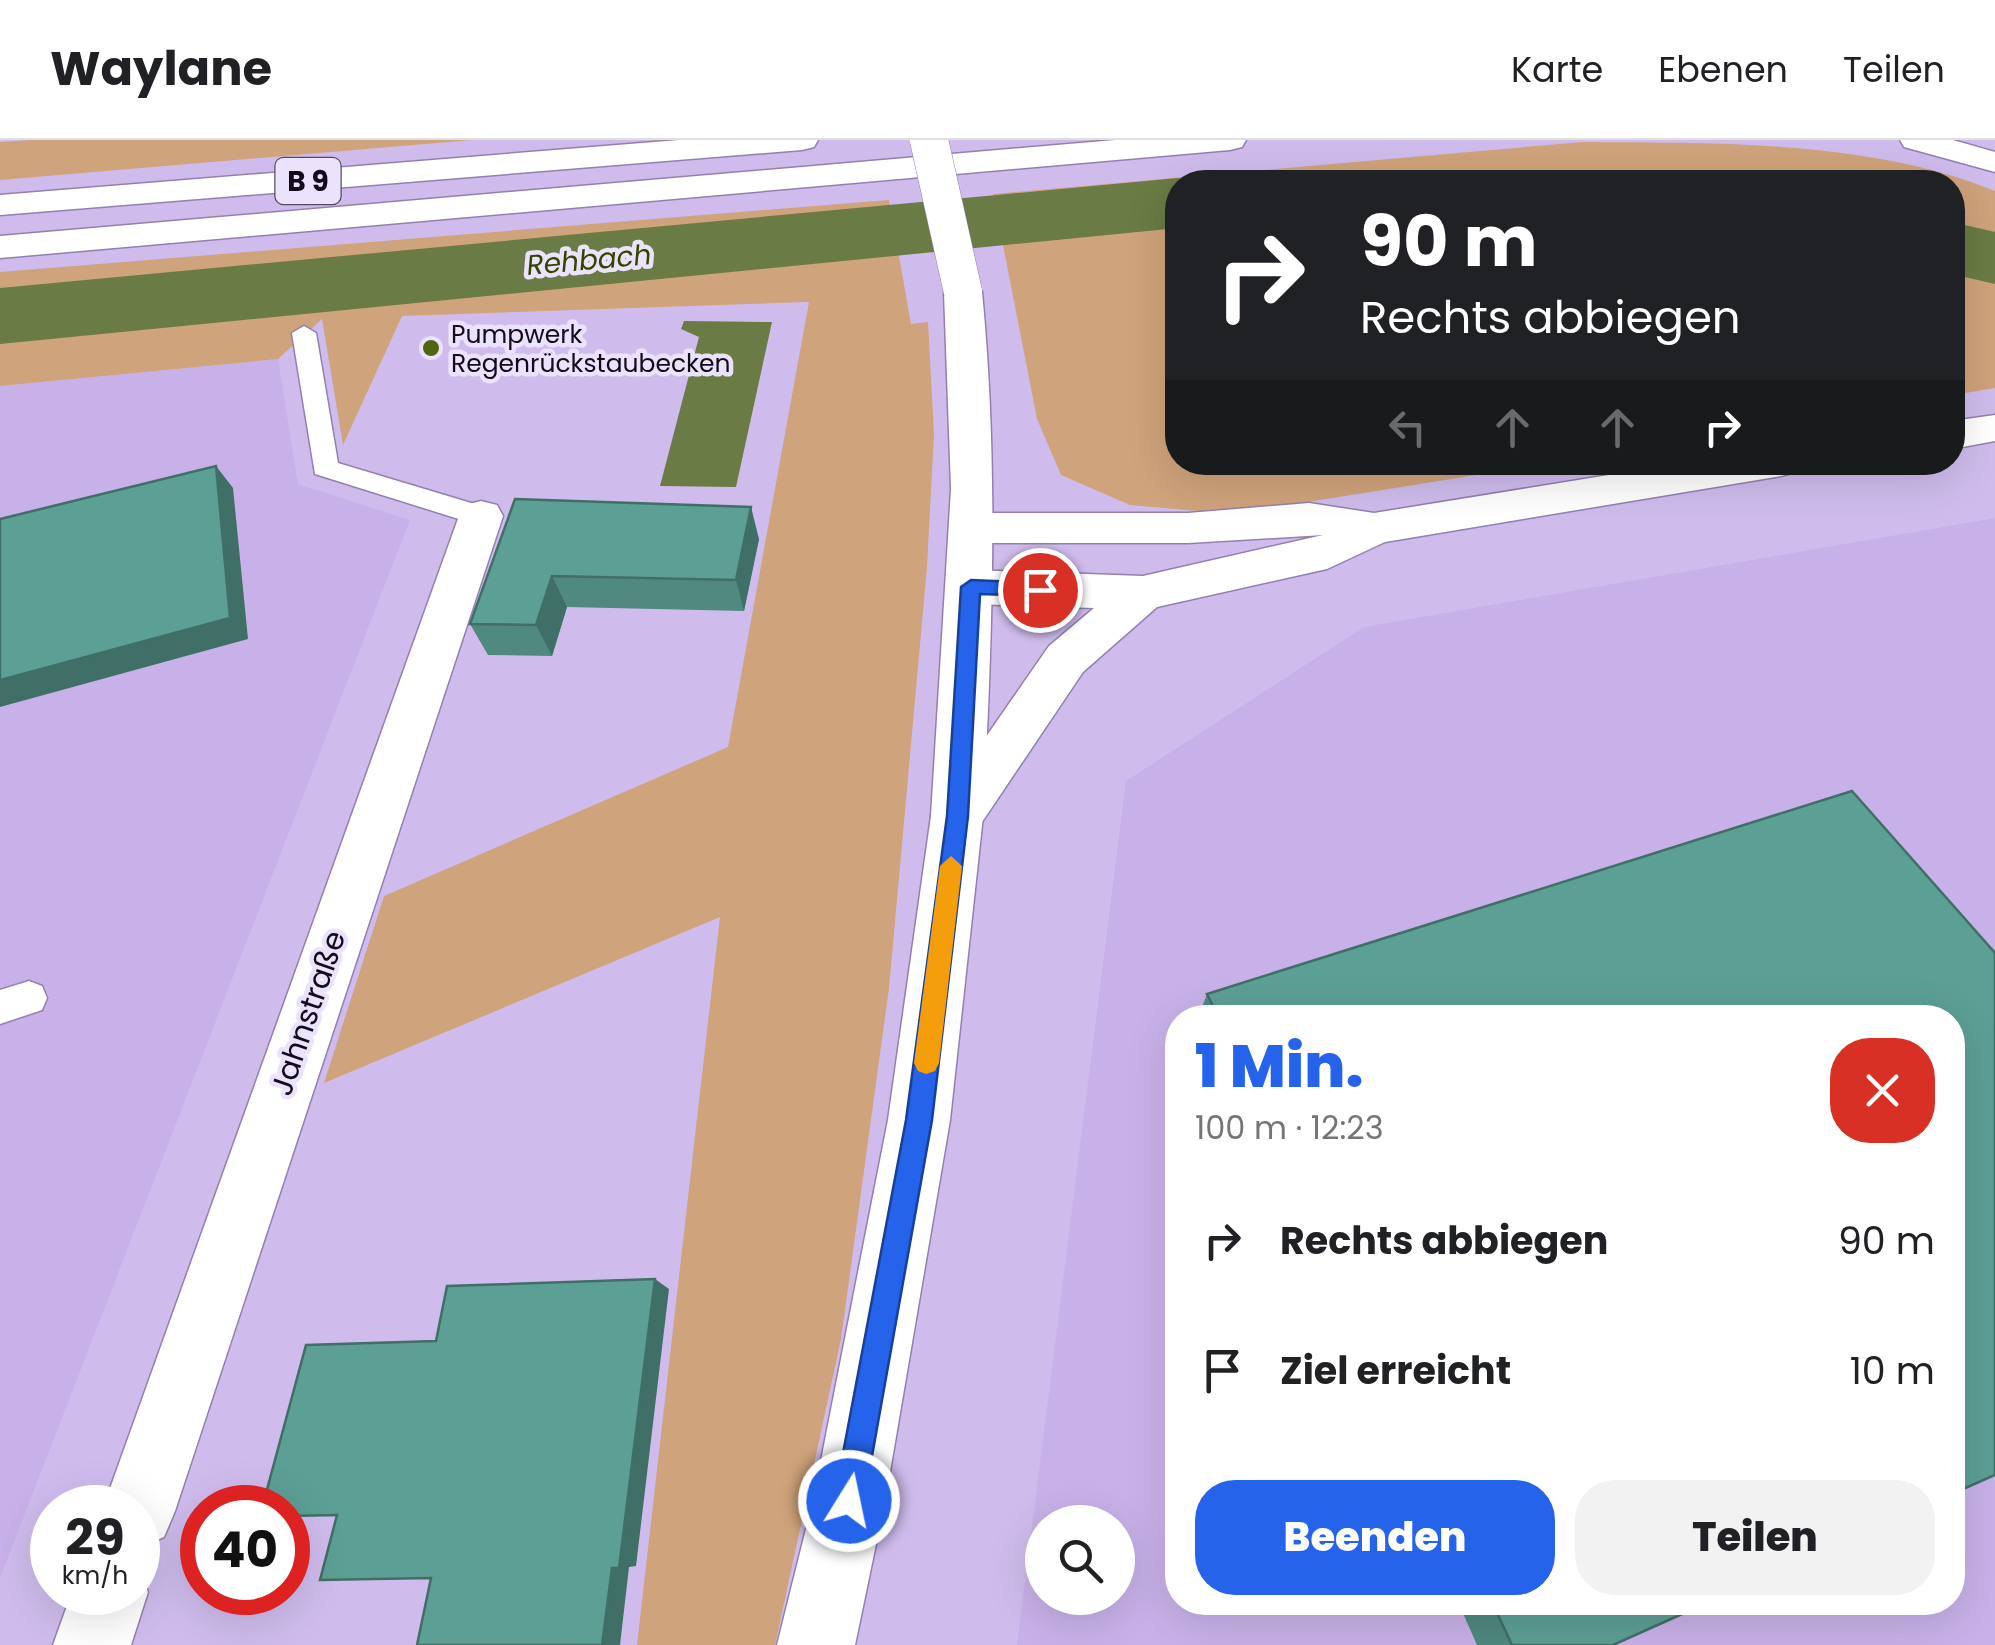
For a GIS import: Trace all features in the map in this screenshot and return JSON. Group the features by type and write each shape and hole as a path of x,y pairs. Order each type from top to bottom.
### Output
{"main road":[{"name":"B 9","path":"0,205 802,140"},
{"path":"816,1645 849,1501 919,1120 958,816 974,528 974,397 963,292 930,140"},
{"name":"B 9","path":"0,248 1230,140"},
{"path":"1916,140 1995,162"},
{"path":"1965,433 1995,428"},
{"path":"974,528 1188,528 1309,518 1374,528 1700,475"},
{"name":"Jahnstraße","path":"147,1485 481,516"},
{"path":"971,587 1142,594 1327,553 1374,528"},
{"path":"958,816 1066,659 1142,594"},
{"path":"92,1645 102,1615"}],"lane":[{"path":"304,333 326,468 481,516"}],"shaded area":[{"path":"472,140 0,180 0,142"},
{"path":"1582,142 1793,148 1845,153 1930,170 1265,170"},
{"path":"1165,179 1165,475 1476,475 1232,514 1130,505 1061,475 1037,419 993,194"},
{"path":"1965,180 1995,191 1995,388 1965,393"},
{"path":"889,200 911,324 928,322 934,434 927,567 889,988 841,1339 775,1645 637,1645 720,917 324,1083 384,896 728,747 809,302 402,316 343,445 322,319 278,359 0,386 0,272"},
{"path":"684,321 772,322 736,487 660,486 699,337 681,329"},
{"path":"278,359 298,484 410,520 36,1485 30,1485 30,1501 0,1578 0,386"},
{"path":"1995,518 1995,1645 1017,1645 1025,1582 1025,1615 1135,1615 1135,1505 1035,1505 1126,781 1364,627"}],"building":[{"path":"216,466 230,618 0,680 0,519"},
{"path":"515,499 751,507 736,580 552,576 536,625 470,624"},
{"path":"1852,791 1995,953 1995,1475 1965,1488 1965,1005 1212,1005 1207,994"},
{"path":"655,1279 619,1568 612,1568 602,1645 417,1645 431,1578 320,1580 337,1515 310,1516 310,1485 268,1485 306,1345 436,1341 447,1286"},
{"path":"1498,1615 1680,1615 1613,1645 1512,1645"}],"waterway":[{"name":"Rehbach","path":"0,316 1165,204"},
{"name":"Rehbach","path":"1965,251 1995,258"}],"slow traffic":[{"path":"926,1063 951,866"}],"place":[{"name":"Pumpwerk Regenrückstaubecken","path":"431,348"}],"route":[{"path":"849,1501 919,1120 958,816 971,587 1040,590"}]}
